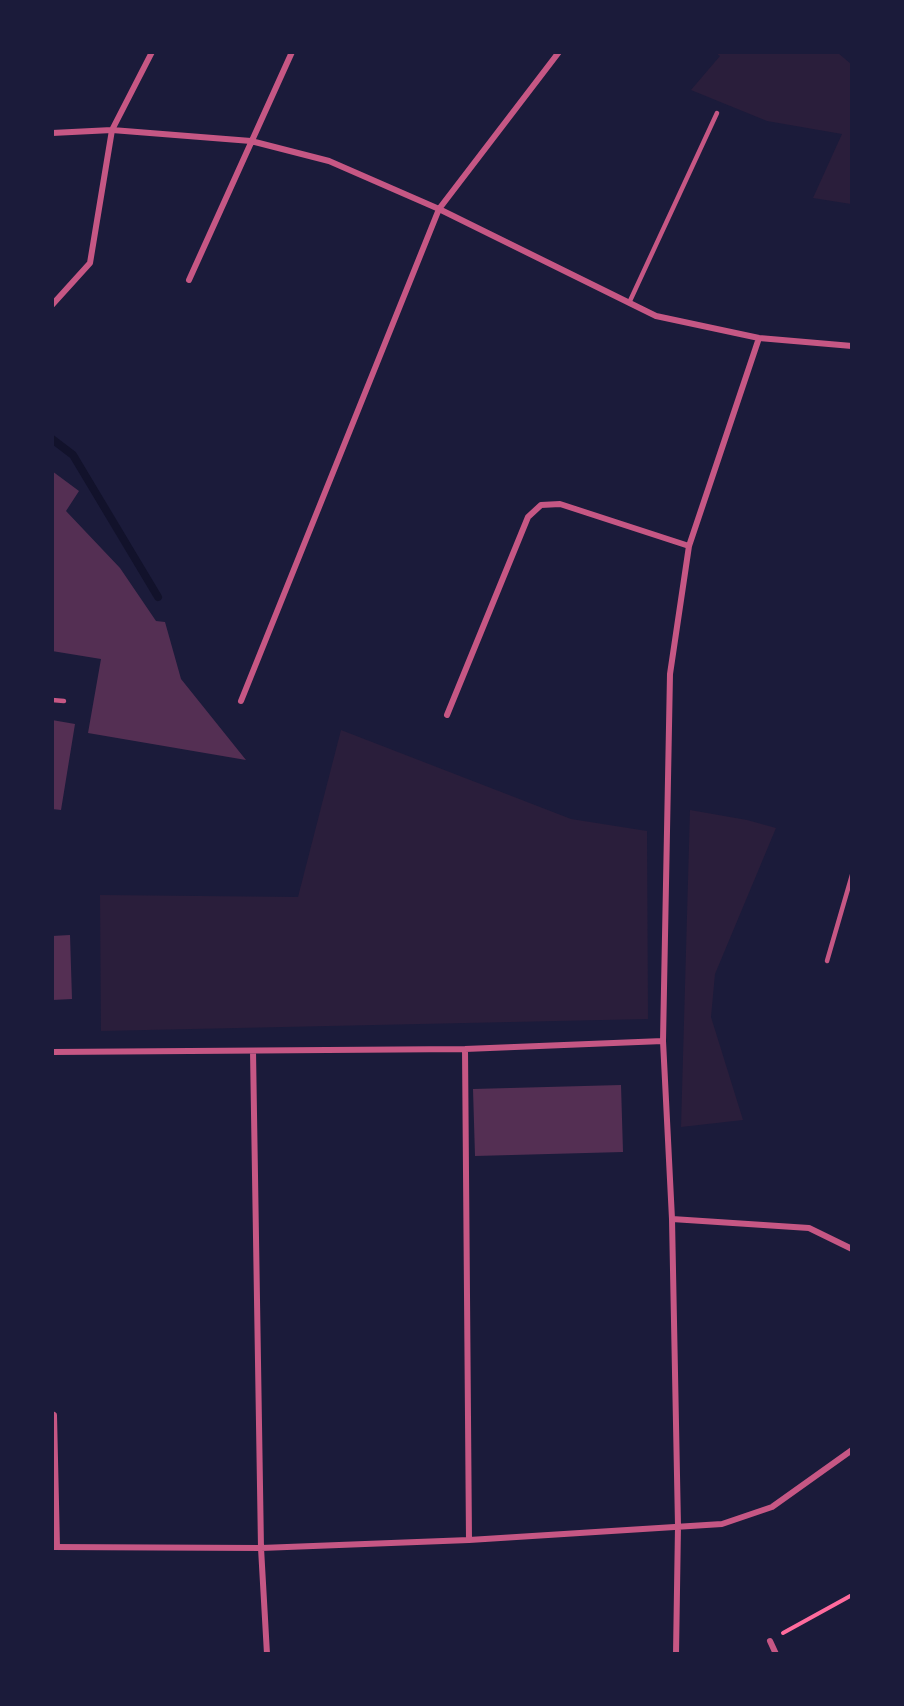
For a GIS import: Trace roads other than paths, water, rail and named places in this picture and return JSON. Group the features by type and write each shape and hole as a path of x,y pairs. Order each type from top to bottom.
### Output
{"street":[{"path":"52,305 90,263 112,130 152,52"},
{"path":"189,280 292,52"},
{"path":"241,701 439,209 559,52"},
{"path":"52,133 112,130 251,141 329,161 439,209 656,316 759,338 852,346"},
{"path":"676,1653 678,1527 672,1219 663,1041 670,675 689,546 759,338"},
{"path":"447,715 528,517 541,505 560,504 689,546"},
{"path":"52,1052 465,1048 663,1041"},
{"path":"465,1048 469,1540"},
{"path":"253,1051 261,1548 267,1653"},
{"path":"672,1219 808,1228 852,1249"},
{"path":"52,1414 54,1415 55,1547 261,1548 469,1540 722,1524 772,1507 852,1450"},
{"path":"770,1641 776,1653"}],"lane":[{"path":"629,303 717,113"},
{"path":"52,700 64,701"},
{"path":"827,961 852,875"}],"waterway":[{"path":"52,439 73,455 158,597"}]}
